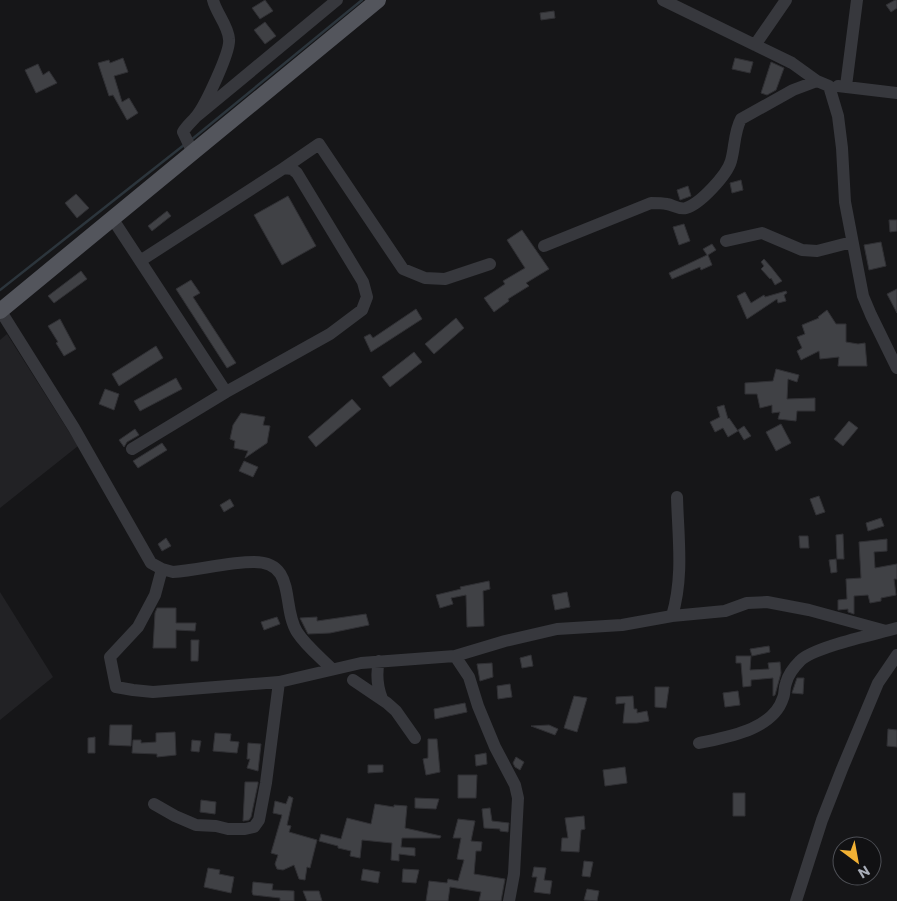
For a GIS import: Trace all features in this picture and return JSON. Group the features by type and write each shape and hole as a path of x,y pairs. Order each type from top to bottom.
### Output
{"main road":[{"path":"0,310 378,0"}],"street":[{"path":"197,116 225,58 230,42 228,33 212,0"},
{"path":"193,153 183,132 197,116 337,0"},
{"path":"663,0 792,63 817,81 829,86 846,86 897,93"},
{"path":"755,45 786,0"},
{"path":"846,86 857,0"},
{"path":"544,246 567,235 651,203 686,208 703,197 720,180 731,163 737,126 741,119 793,90 817,81"},
{"path":"829,86 838,116 845,202 863,296 893,350 897,368"},
{"path":"140,261 319,144 403,269 425,278 445,279 490,264"},
{"path":"132,449 226,392 330,334 362,310 366,297 363,282 297,173 292,169 284,168"},
{"path":"112,218 226,392"},
{"path":"726,242 762,233 802,250 816,251 852,242"},
{"path":"0,310 74,428 151,563 173,572 254,562 270,565 279,570 283,578 291,619 298,633 332,669"},
{"path":"672,616 678,597 680,574 677,497"},
{"path":"162,569 155,595 138,627 110,658 116,687 153,692 279,682 361,663 455,656 505,641 557,629 622,625 672,616 725,611 747,603 767,602 891,630"},
{"path":"699,743 732,736 759,726 777,710 783,698 790,672 800,660 815,651 891,630"},
{"path":"796,901 822,820 842,769 878,683 897,655"},
{"path":"455,656 469,677 488,731 515,785 518,798 514,874 509,901"},
{"path":"380,661 377,674 382,700"},
{"path":"353,680 396,711 416,738"},
{"path":"154,804 196,825 216,826 228,830 254,827 259,820 266,783 279,682"}],"shaded area":[{"path":"7,334 78,446 0,508 0,340"},
{"path":"0,592 53,677 0,720"}],"building":[{"path":"265,0 273,11 260,19 252,8"},
{"path":"897,0 897,8 891,12 886,5"},
{"path":"554,11 555,18 541,20 540,13"},
{"path":"265,22 276,36 265,44 254,30"},
{"path":"123,58 128,72 114,76 122,102 129,98 138,113 127,120 113,95 109,96 98,63 109,60 110,63"},
{"path":"735,58 753,62 750,73 732,69"},
{"path":"771,62 784,68 776,90 767,95 761,93"},
{"path":"38,64 43,75 49,71 57,83 36,93 25,70"},
{"path":"741,180 743,190 732,193 730,183"},
{"path":"688,186 691,196 680,200 677,190"},
{"path":"76,194 89,208 77,218 65,203"},
{"path":"288,196 316,246 282,265 254,215"},
{"path":"167,211 171,216 152,231 148,226"},
{"path":"889,220 897,220 897,231 890,232"},
{"path":"684,224 690,241 679,245 673,227"},
{"path":"522,230 549,269 526,283 529,286 508,299 509,301 494,312 484,298 505,284 503,281 525,268 507,240"},
{"path":"881,242 886,266 869,270 864,245"},
{"path":"712,244 716,250 708,255 712,265 701,270 700,267 672,279 669,273 707,255 703,249"},
{"path":"764,259 782,281 775,285 771,278 761,269 764,266 761,262"},
{"path":"81,271 87,279 54,303 48,296"},
{"path":"191,280 200,293 193,297 236,363 227,368 176,289"},
{"path":"897,289 897,313 887,294"},
{"path":"786,291 787,293 784,295 786,301 778,303 777,299 747,319 737,296 745,292 751,303 764,295 765,297"},
{"path":"416,309 422,319 371,352 364,337 370,334 373,338"},
{"path":"827,310 836,324 846,324 846,342 865,343 867,366 838,366 839,357 820,359 819,351 801,360 797,351 802,348 797,337 805,334 802,325 819,318"},
{"path":"456,318 464,328 434,354 425,344"},
{"path":"60,319 76,349 64,356 48,326"},
{"path":"156,346 163,358 119,386 112,374"},
{"path":"414,352 422,362 390,387 382,377"},
{"path":"776,369 799,375 797,382 788,379 787,399 815,398 815,411 797,411 796,421 778,419 780,412 772,413 772,405 760,408 757,394 745,394 745,383 773,381"},
{"path":"176,378 182,389 140,411 134,401"},
{"path":"105,389 119,394 114,410 99,404"},
{"path":"352,399 361,409 316,447 308,437"},
{"path":"724,405 728,419 738,431 728,437 723,428 715,432 710,422 720,417 717,407"},
{"path":"241,413 265,417 263,425 270,426 267,443 245,458 248,451 234,448 235,441 230,439 233,425"},
{"path":"849,421 858,428 843,446 834,439"},
{"path":"781,424 791,443 776,451 766,432"},
{"path":"744,426 751,436 744,440 738,430"},
{"path":"135,429 139,435 127,442 124,447 119,440"},
{"path":"162,443 167,450 138,468 133,461"},
{"path":"244,461 258,467 253,477 239,471"},
{"path":"819,496 825,512 816,515 810,499"},
{"path":"230,499 234,506 224,512 220,505"},
{"path":"881,518 884,526 868,531 866,523"},
{"path":"843,534 844,559 837,559 836,535"},
{"path":"799,536 808,536 809,548 800,548"},
{"path":"166,538 171,546 162,551 158,544"},
{"path":"887,539 887,551 874,552 875,568 897,564 897,579 894,579 896,595 881,598 881,601 870,603 868,595 854,596 854,614 848,612 848,609 838,610 838,600 847,599 846,579 861,578 859,542"},
{"path":"836,559 837,572 831,573 829,560"},
{"path":"489,581 490,589 483,591 484,626 467,627 466,595 451,598 453,604 440,608 436,595 461,589 460,587"},
{"path":"567,592 570,607 555,610 552,595"},
{"path":"157,608 176,608 176,623 196,623 195,631 176,630 176,648 153,648"},
{"path":"366,614 369,625 330,633 308,634 300,618 317,617 317,621"},
{"path":"277,617 280,624 264,630 261,622"},
{"path":"191,640 199,640 198,661 191,661"},
{"path":"769,646 770,652 752,656 750,649"},
{"path":"531,655 533,666 522,668 520,658"},
{"path":"736,656 751,656 750,670 769,669 768,663 780,662 781,673 775,695 773,696 773,678 751,680 751,686 743,687 741,663 736,663"},
{"path":"492,663 493,677 480,681 477,664"},
{"path":"797,678 804,678 803,694 792,693"},
{"path":"510,684 512,697 498,699 497,686"},
{"path":"655,687 669,687 666,708 655,707"},
{"path":"738,691 740,705 725,707 723,693"},
{"path":"574,696 587,698 577,732 564,728"},
{"path":"633,696 634,709 637,709 637,713 647,711 649,721 623,723 625,703 616,704 616,697"},
{"path":"465,703 467,712 435,719 434,709"},
{"path":"110,725 132,725 131,746 109,745"},
{"path":"549,725 558,729 555,735 531,726"},
{"path":"888,729 897,730 897,747 887,746"},
{"path":"175,732 176,755 157,757 157,754 132,753 133,740 141,740 141,743 156,742 156,733"},
{"path":"215,733 231,734 230,741 239,742 237,753 213,751"},
{"path":"95,737 95,753 88,753 88,738"},
{"path":"428,739 437,739 440,772 426,775 423,759 428,758"},
{"path":"192,740 201,741 199,752 191,751"},
{"path":"248,743 261,744 258,771 247,768 250,759 247,759"},
{"path":"486,753 487,764 476,766 475,755"},
{"path":"516,757 524,762 520,770 513,763"},
{"path":"368,765 383,765 383,772 368,773"},
{"path":"625,767 627,783 605,786 603,770"},
{"path":"458,775 477,775 476,798 458,798"},
{"path":"245,782 258,782 258,784 251,817 249,820 243,821"},
{"path":"733,793 745,793 745,816 733,816"},
{"path":"289,796 293,798 287,825 291,826 289,832 317,840 310,868 307,867 305,880 299,879 294,865 283,870 277,869 275,864 278,855 271,853 282,815 273,813 275,801 286,804"},
{"path":"415,798 439,799 436,809 415,808"},
{"path":"201,800 216,802 215,814 200,812"},
{"path":"375,804 394,807 394,805 407,806 405,828 441,836 440,838 402,838 401,847 415,848 415,856 399,854 399,861 391,860 392,843 362,840 360,858 350,856 351,851 319,841 321,834 341,839 347,818 371,824"},
{"path":"490,808 492,821 509,823 508,832 500,831 500,829 484,828 482,809"},
{"path":"584,816 585,829 581,830 579,852 561,851 562,838 568,838 565,818"},
{"path":"458,819 475,821 471,841 482,842 481,851 476,851 474,874 505,879 501,901 479,901 481,892 450,887 448,901 426,901 429,881 447,883 448,879 458,881 464,860 457,859 461,838 453,838"},
{"path":"584,861 593,862 590,877 582,876"},
{"path":"534,867 546,868 544,880 552,881 550,894 534,892 537,877 532,877"},
{"path":"208,868 220,870 219,874 234,877 231,893 204,887"},
{"path":"363,869 380,872 378,883 361,880"},
{"path":"403,869 419,870 416,883 402,882"},
{"path":"253,882 273,884 272,890 294,891 294,901 280,901 280,898 253,895"},
{"path":"587,889 599,891 597,901 584,900"},
{"path":"303,891 319,891 322,901 307,901"}],"waterway":[{"path":"191,140 362,0"},
{"path":"0,290 184,145"}]}
